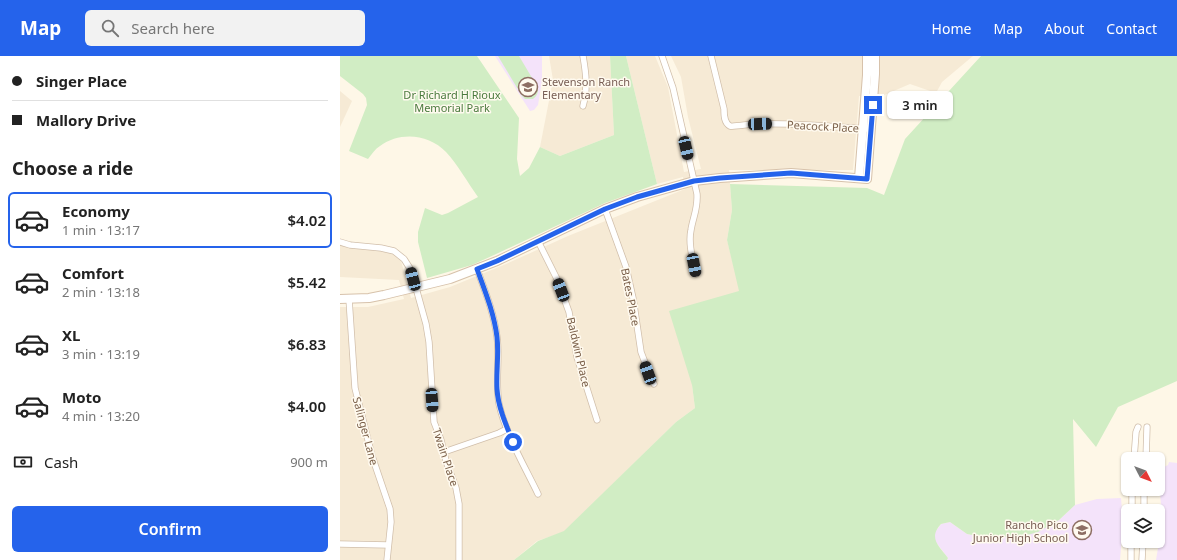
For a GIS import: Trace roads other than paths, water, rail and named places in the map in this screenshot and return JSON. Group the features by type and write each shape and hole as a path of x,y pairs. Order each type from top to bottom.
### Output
{"main road":[{"path":"867,56 867,129"},
{"path":"340,299 369,298 450,279 497,261 605,209 637,197 694,181 791,173 863,178 867,129 875,74 875,56"}],"street":[{"path":"583,56 586,80 586,95 583,106"},
{"path":"662,56 673,88 698,202 690,231 690,241 696,274"},
{"name":"Peacock Place","path":"711,56 724,109 725,122 728,125 733,127 744,124 775,123 867,129"},
{"name":"Bates Place","path":"605,209 626,267 633,298 641,352 648,373 654,384"},
{"name":"Baldwin Place","path":"538,241 557,279 569,312 577,357 597,420"},
{"name":"Twain Place","path":"340,242 350,246 380,248 394,251 404,259 411,270 426,324 429,342 434,422 456,488 459,504 459,560"},
{"path":"477,269 490,303 495,327 498,348 497,390 500,404 507,429 538,494"},
{"name":"Salinger Lane","path":"349,299 355,388 372,456 390,509 391,522 387,560"},
{"path":"1135,452 1136,432 1138,427"},
{"path":"1146,452 1147,427"},
{"path":"444,452 507,429"},
{"path":"340,544 388,545"},
{"path":"1131,548 1131,560"},
{"path":"1142,560 1143,548"}],"place":[{"name":"Stevenson Ranch Elementary","path":"528,87"},
{"name":"Rancho Pico Junior High School","path":"1082,530"}],"park label":[{"name":"Dr Richard H Rioux Memorial Park","path":"452,100"}]}
